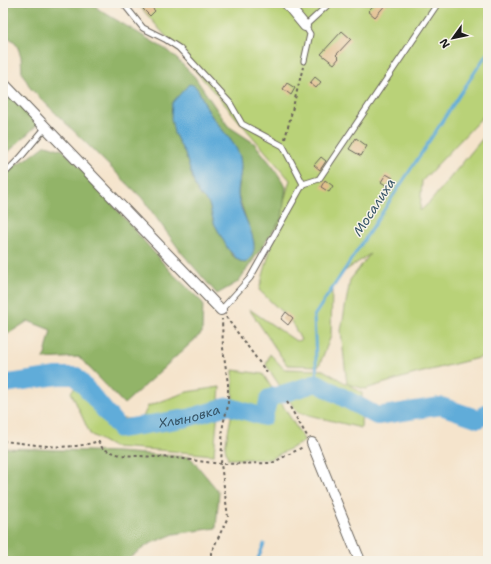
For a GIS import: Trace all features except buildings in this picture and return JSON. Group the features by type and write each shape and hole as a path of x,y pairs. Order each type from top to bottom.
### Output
{"street":[{"path":"286,3 305,26"},
{"path":"3,83 221,310"},
{"path":"312,443 360,561"}],"lane":[{"path":"123,3 143,28 178,48 230,103 242,124 283,146 303,184"},
{"path":"304,61 310,34 305,26 330,3"},
{"path":"221,310 250,278 303,184 319,179 438,3"},
{"path":"3,175 20,158 46,127"}],"path":[{"path":"283,146 304,61"},
{"path":"221,310 268,374"},
{"path":"211,561 211,553 228,517 221,464 223,424 228,406 228,384 223,348 221,310"},
{"path":"3,442 64,447 86,446 98,441 103,449 120,455 176,458 221,464 272,463 312,443 287,402"}],"green space":[{"path":"3,3 94,3 98,9 170,52 194,76 228,126 254,143 274,168 286,187 282,218 238,282 217,294 181,252 142,198 31,89 22,73 21,56 16,43 3,33","holes":["197,88 209,113 232,142 241,167 238,195 254,243 245,263 232,255 214,223 209,204 195,186 185,154 174,133"]},
{"path":"137,3 488,3 488,111 422,181 420,211 430,202 488,132 488,356 415,374 365,389 348,384 362,393 361,428 297,412 266,365 270,354 284,369 323,370 347,384 341,331 350,280 370,254 342,273 332,289 331,336 319,366 287,365 249,309 296,341 301,340 291,321 259,290 290,180"},
{"path":"3,85 26,99 38,124 3,157"},
{"path":"46,145 63,150 80,167 170,271 203,303 202,333 124,404 79,357 44,359 51,330 28,321 3,337 3,172 30,157"},
{"path":"233,370 263,374 305,441 270,459 228,459 225,447 233,407"},
{"path":"83,377 122,419 142,419 148,406 187,392 220,387 214,455 113,447 90,434 71,392"},
{"path":"3,448 117,452 190,457 219,492 216,528 174,534 149,544 125,561 3,561"}],"water":[{"path":"189,84 198,89 209,112 233,143 239,154 241,169 238,189 239,202 250,230 254,249 252,257 245,263 238,260 228,249 214,223 209,204 199,194 195,186 185,154 174,133 171,118 172,103"}],"waterway":[{"name":"Мосалиха","path":"317,383 314,316 488,52"},
{"name":"Хлыновка","path":"3,384 57,376 76,376 120,429 188,418 228,406 264,417 269,398 317,383 377,416 441,406 479,419 488,412"},
{"path":"257,561 264,544"}]}
